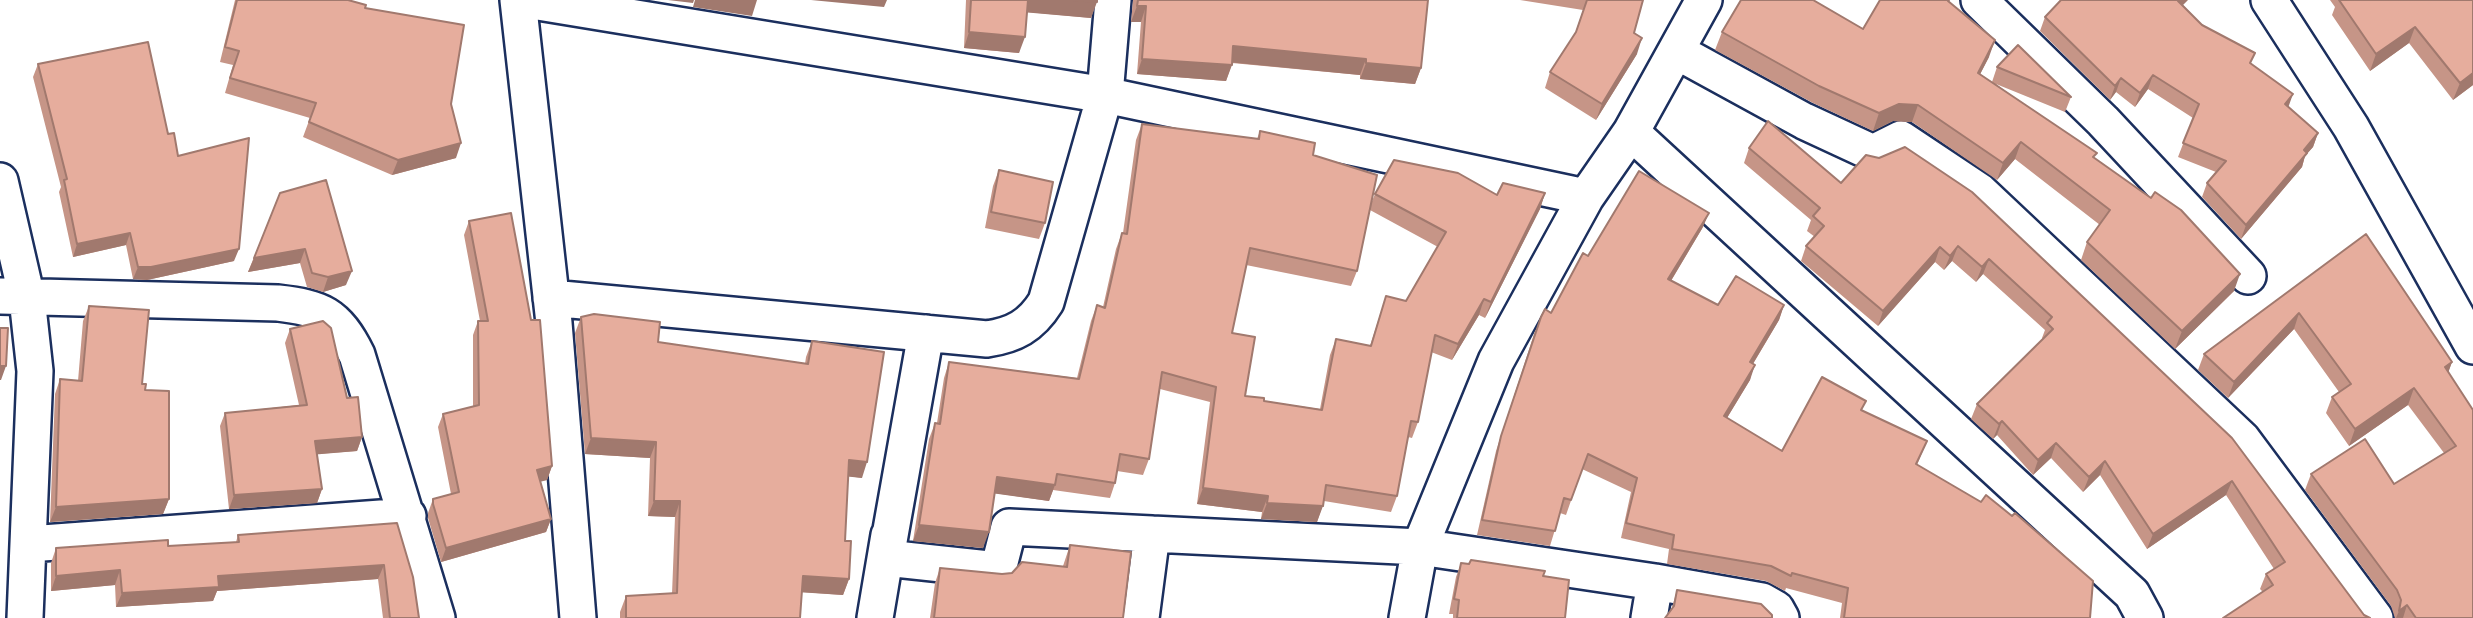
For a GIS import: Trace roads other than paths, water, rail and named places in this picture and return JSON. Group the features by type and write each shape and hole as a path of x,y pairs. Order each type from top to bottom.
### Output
{"street":[{"path":"518,0 551,298 578,618"},
{"path":"526,0 1105,95 1586,197"},
{"path":"551,298 987,339 1005,336 1036,318 1046,302 1105,95 1113,0"},
{"path":"1407,618 1420,547 1496,361 1586,197 1631,132 1704,0"},
{"path":"1979,0 2103,121 2248,275"},
{"path":"2269,0 2351,127 2473,346"},
{"path":"1676,51 1804,121 1873,153 1901,139 1979,191 2242,439 2375,618"},
{"path":"1631,132 2132,594 2145,618"},
{"path":"0,181 13,297 36,371 25,618"},
{"path":"13,297 278,303 309,307 330,316 346,333 357,355 437,618"},
{"path":"875,618 926,333"},
{"path":"29,544 408,516"},
{"path":"891,522 886,558 998,570 1009,527 1420,547 1762,601 1776,609 1780,618"},
{"path":"1141,618 1152,534"},
{"path":"1649,618 1655,582"}]}
